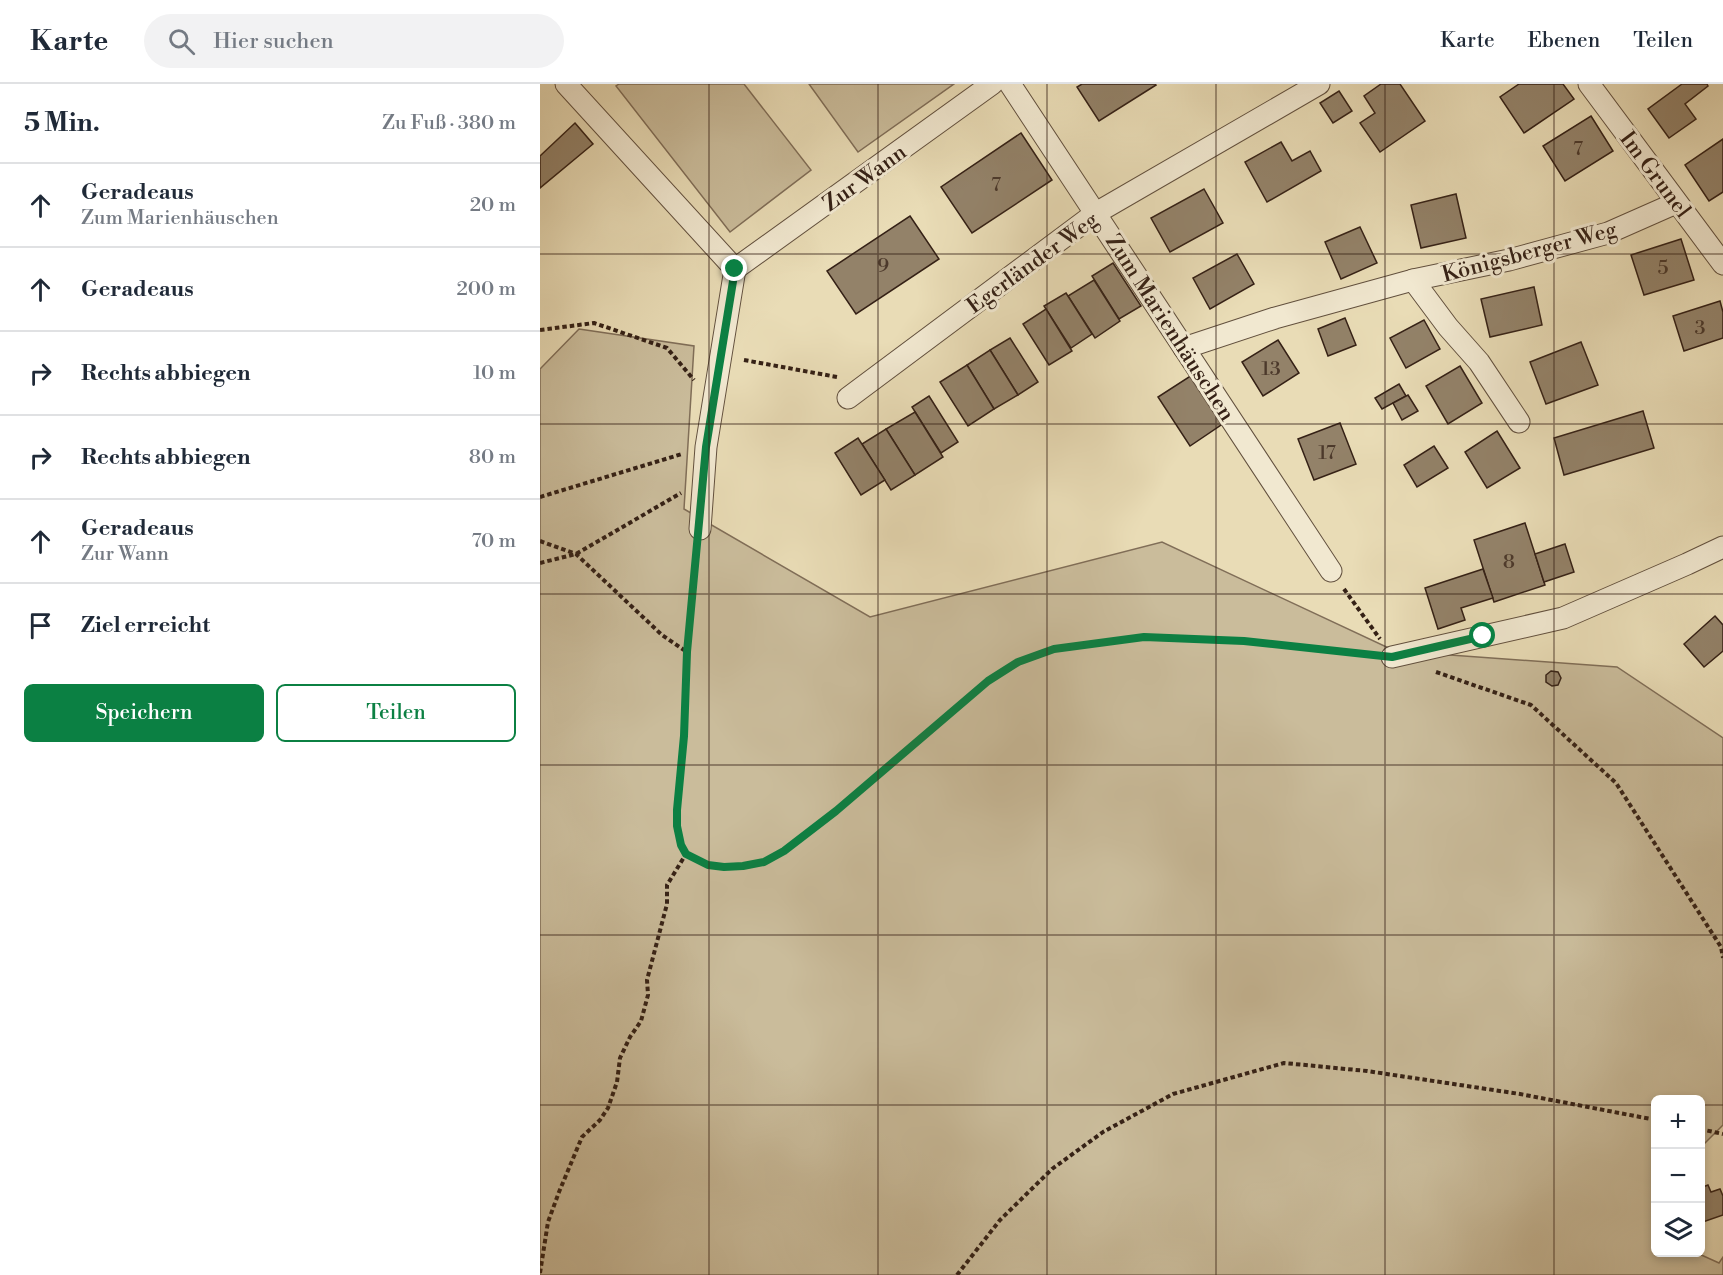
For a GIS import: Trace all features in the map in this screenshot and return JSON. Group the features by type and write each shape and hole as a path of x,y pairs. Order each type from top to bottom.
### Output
{"street":[{"path":"566,84 735,269 712,402 700,528"},
{"name":"Zur Wann","path":"735,269 993,84"},
{"name":"Zum Marienhäuschen","path":"1010,84 1331,571"},
{"name":"Egerländer Weg","path":"848,398 1096,213 1319,84"},
{"name":"Im Grunel","path":"1589,84 1723,264"},
{"name":"Königsberger Weg","path":"1185,348 1275,318 1413,280 1509,260 1608,233 1677,203"},
{"name":"Königsberger Weg","path":"1413,280 1448,327 1479,362 1519,422"},
{"path":"1392,657 1563,618 1723,547"}],"path":[{"path":"540,330 594,323 667,348 712,402"},
{"path":"720,356 838,377"},
{"path":"540,497 706,447"},
{"path":"540,563 576,554 704,480"},
{"path":"700,528 687,652 684,736 677,826 681,845 686,854 708,865 724,867 764,862 784,851 836,811 988,681 1018,662 1054,649 1144,637 1244,641 1392,657"},
{"path":"540,541 576,554 662,636 687,652"},
{"path":"1352,601 1392,657"},
{"path":"1435,671 1531,705 1616,783 1721,947 1723,958"},
{"path":"540,1273 548,1222 559,1192 582,1137 600,1120 608,1108 617,1082 620,1058 641,1021 648,995 647,980 667,904 667,885 686,854"},
{"path":"957,1275 1000,1220 1052,1169 1103,1132 1173,1094 1284,1063 1367,1071 1520,1094 1651,1119"},
{"path":"1705,1130 1723,1134"}],"shaded area":[{"path":"619,84 744,84 811,170 730,232 616,86"},
{"path":"809,84 954,84 858,152"},
{"path":"579,329 694,346 684,509 870,617 1162,542 1395,651 1617,667 1723,738 1723,1125 1705,1143 1705,1095 1651,1095 1651,1257 1705,1257 1719,1263 1723,1257 1723,1275 540,1275 540,369"}],"building":[{"path":"1082,84 1156,85 1099,121 1077,87"},
{"path":"1381,84 1400,84 1425,121 1380,152 1360,123 1375,113 1364,96"},
{"path":"1519,84 1563,84 1574,99 1524,133 1500,97"},
{"path":"1682,84 1707,84 1708,86 1685,104 1696,119 1669,138 1648,109"},
{"path":"1339,91 1352,111 1333,123 1320,103"},
{"path":"1591,116 1613,151 1565,181 1543,146"},
{"path":"575,123 593,144 540,188 540,156"},
{"path":"1021,133 1052,180 972,233 941,187"},
{"path":"1723,139 1723,192 1709,201 1685,165"},
{"path":"1281,142 1292,161 1310,151 1321,171 1267,202 1245,162"},
{"path":"1204,189 1223,223 1170,252 1151,218"},
{"path":"1456,194 1466,238 1421,248 1411,205"},
{"path":"910,216 939,259 856,314 827,271"},
{"path":"1360,227 1377,263 1341,279 1325,242"},
{"path":"1681,239 1694,280 1644,295 1631,255"},
{"path":"1237,254 1254,284 1210,309 1193,278"},
{"path":"1113,263 1141,306 1119,319 1092,276"},
{"path":"1094,280 1120,321 1095,338 1068,296"},
{"path":"1534,287 1542,325 1490,337 1481,299"},
{"path":"1066,293 1092,334 1071,348 1044,306"},
{"path":"1720,301 1723,312 1723,338 1684,351 1673,316"},
{"path":"1046,309 1072,351 1049,365 1023,324"},
{"path":"1345,318 1356,345 1328,356 1318,329"},
{"path":"1424,320 1440,349 1406,368 1390,338"},
{"path":"1010,338 1038,382 1018,395 990,350"},
{"path":"1278,340 1299,373 1263,396 1242,362"},
{"path":"1581,342 1598,385 1546,404 1530,362"},
{"path":"990,350 1018,395 994,409 967,365"},
{"path":"967,365 994,409 968,426 940,382"},
{"path":"1460,366 1482,403 1448,424 1426,386"},
{"path":"1192,375 1224,423 1190,446 1158,397"},
{"path":"1399,384 1406,396 1382,409 1375,398"},
{"path":"1408,395 1418,411 1402,420 1393,403"},
{"path":"929,396 958,442 941,453 912,407"},
{"path":"1643,411 1654,448 1564,475 1554,438"},
{"path":"915,412 943,457 915,475 886,429"},
{"path":"1340,423 1356,464 1314,480 1298,439"},
{"path":"886,429 915,475 891,490 862,444"},
{"path":"1497,431 1520,468 1487,488 1465,452"},
{"path":"858,438 885,480 861,495 835,453"},
{"path":"1434,446 1448,468 1417,487 1404,465"},
{"path":"1525,523 1545,585 1494,602 1474,540"},
{"path":"1565,544 1574,572 1544,582 1535,554"},
{"path":"1483,569 1493,598 1461,608 1465,620 1438,629 1425,588"},
{"path":"1715,616 1723,625 1723,651 1704,667 1684,644"},
{"path":"1551,671 1558,672 1561,678 1558,685 1552,686 1546,682 1546,675"},
{"path":"1708,1185 1711,1192 1720,1189 1723,1196 1723,1215 1705,1221 1705,1203 1705,1186"}],"route":[{"path":"735,269 706,447 687,652 684,736 677,810 677,826 681,845 686,854 708,865 743,866 764,862 784,851 836,811 988,681 1018,662 1054,649 1144,637 1244,641 1392,657 1483,636"}]}
